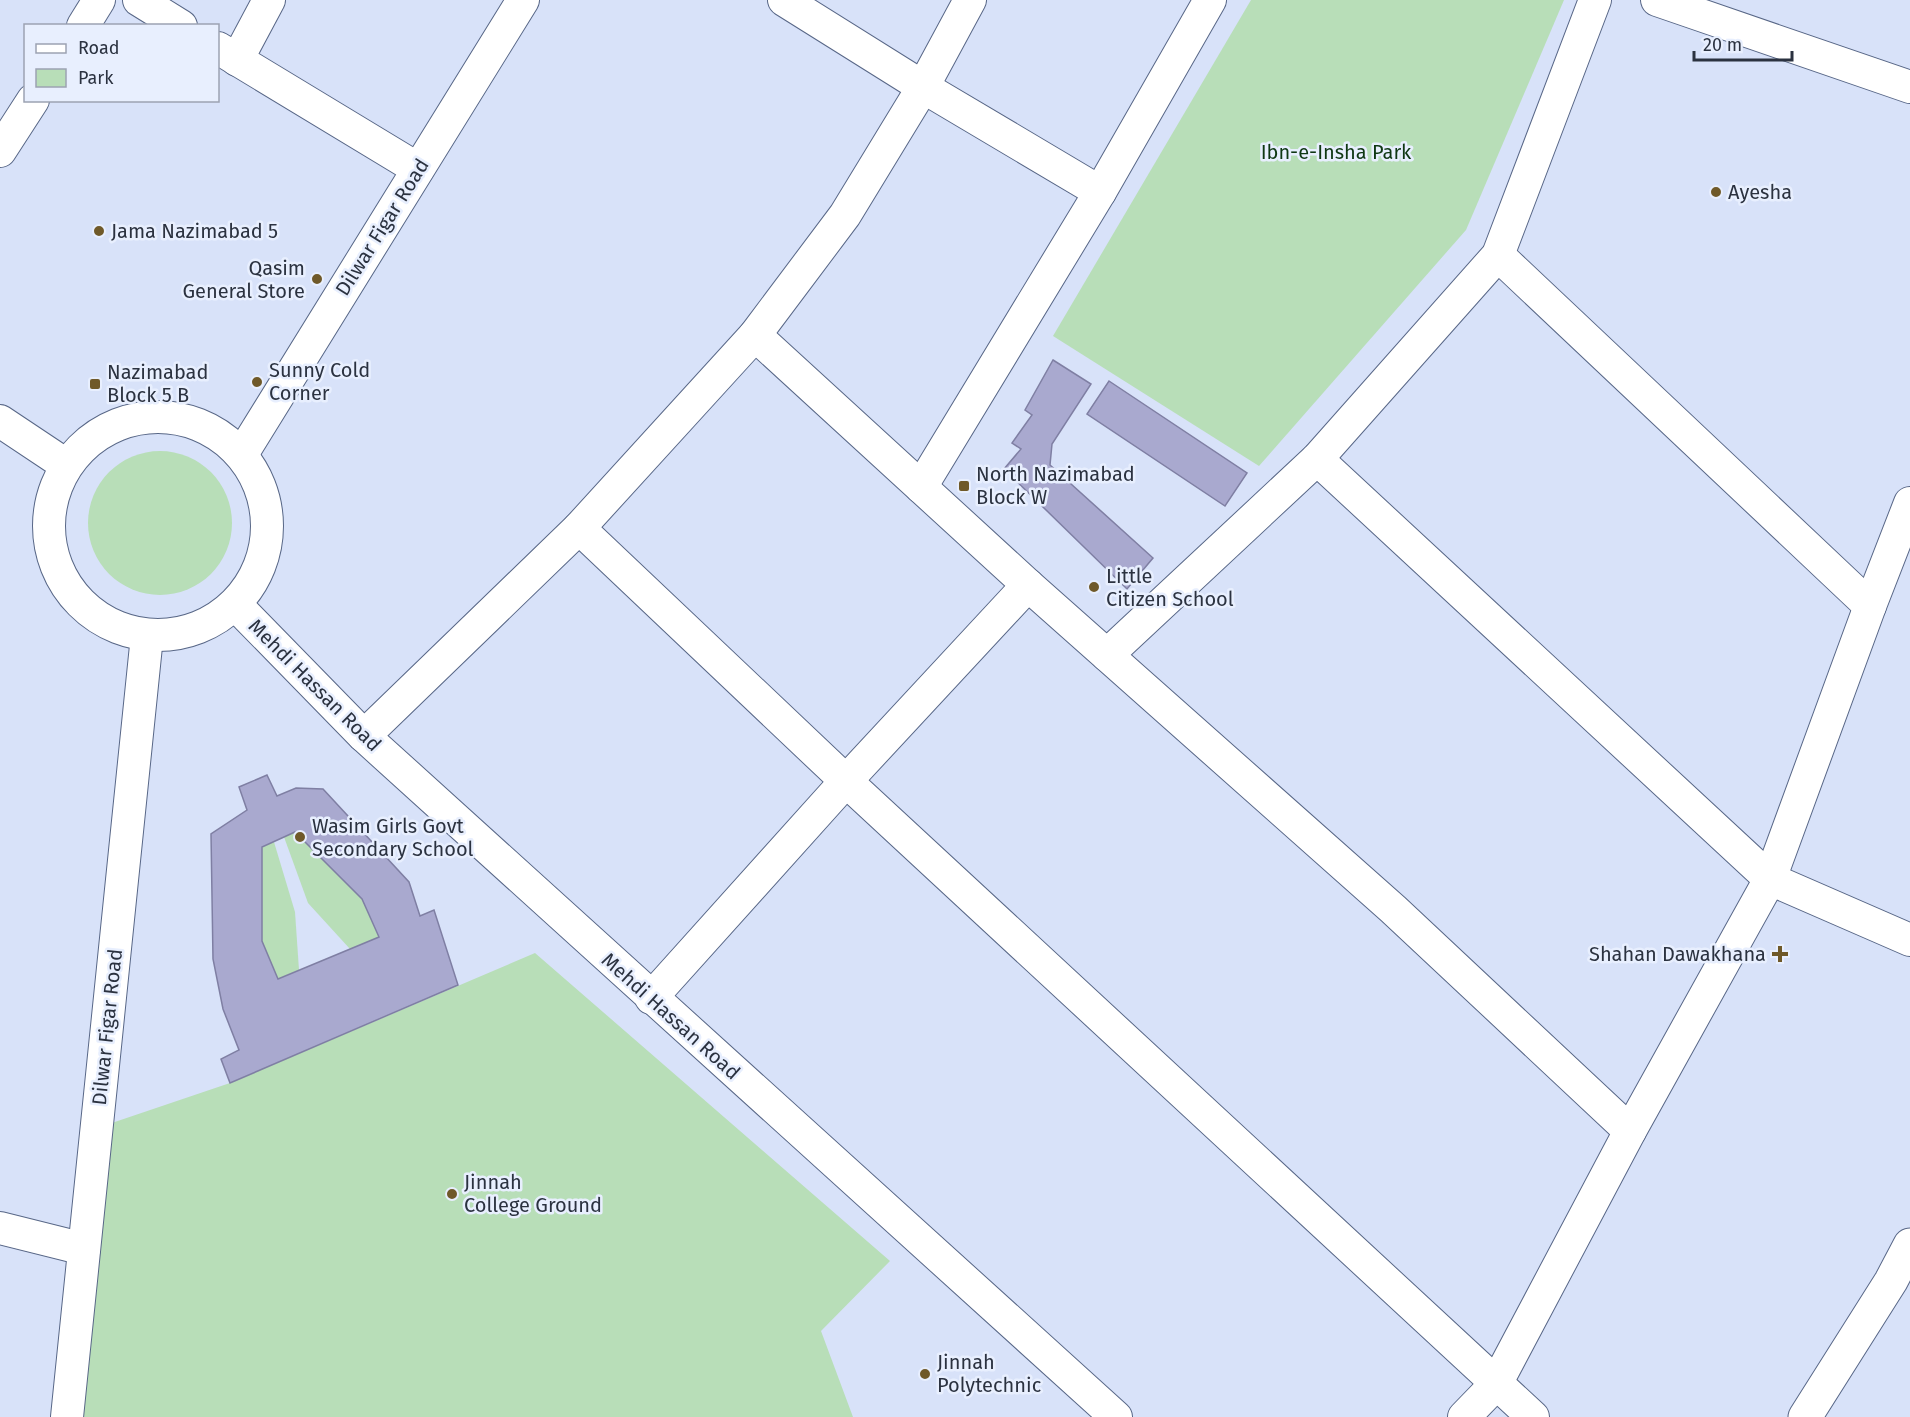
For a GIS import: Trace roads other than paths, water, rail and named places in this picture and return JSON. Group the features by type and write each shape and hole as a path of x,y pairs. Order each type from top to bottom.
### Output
{"main road":[{"path":"1805,1417 1891,1281 1910,1245"}],"street":[{"path":"84,24 99,0"},
{"path":"139,0 178,24"},
{"path":"269,0 227,54 418,170"},
{"name":"Dilwar Figar Road","path":"242,454 524,0"},
{"path":"784,0 923,87 1100,192"},
{"path":"364,736 579,528 755,335 845,215 923,87 970,0"},
{"path":"921,487 1100,192 1210,0"},
{"path":"1107,655 1317,459 1498,255 1595,0"},
{"path":"1657,0 1726,11 1910,87"},
{"path":"0,151 32,102"},
{"path":"1498,255 1870,606"},
{"path":"755,335 1028,585 1393,909 1630,1131"},
{"path":"149,416 187,420 221,436 242,454 259,483 266,508 266,547 258,573 236,604 204,626 185,633 147,636 104,622 74,598 57,570 48,532 53,494 66,465 93,437 127,420 149,416"},
{"path":"0,420 66,465"},
{"path":"1317,459 1770,879 1910,940"},
{"path":"1464,1417 1496,1384 1630,1131 1770,879 1910,503"},
{"path":"579,528 846,781 1533,1417"},
{"path":"651,998 846,781 1028,585"},
{"name":"Mehdi Hassan Road","path":"236,604 364,736 1116,1417"},
{"name":"Dilwar Figar Road","path":"67,1417 147,636"},
{"path":"0,1228 84,1249"}],"place":[{"name":"Ayesha","path":"1716,192"},
{"name":"Jama Nazimabad 5","path":"99,231"},
{"name":"Qasim General Store","path":"317,279"},
{"name":"Sunny Cold Corner","path":"257,382"},
{"name":"Nazimabad Block 5 B","path":"95,384"},
{"name":"North Nazimabad Block W","path":"964,486"},
{"name":"Little Citizen School","path":"1094,587"},
{"name":"Wasim Girls Govt Secondary School","path":"300,837"},
{"name":"Shahan Dawakhana","path":"1780,954"},
{"name":"Jinnah College Ground","path":"452,1194"},
{"name":"Jinnah Polytechnic","path":"925,1374"}],"park label":[{"name":"Ibn-e-Insha Park","path":"1336,152"}]}
